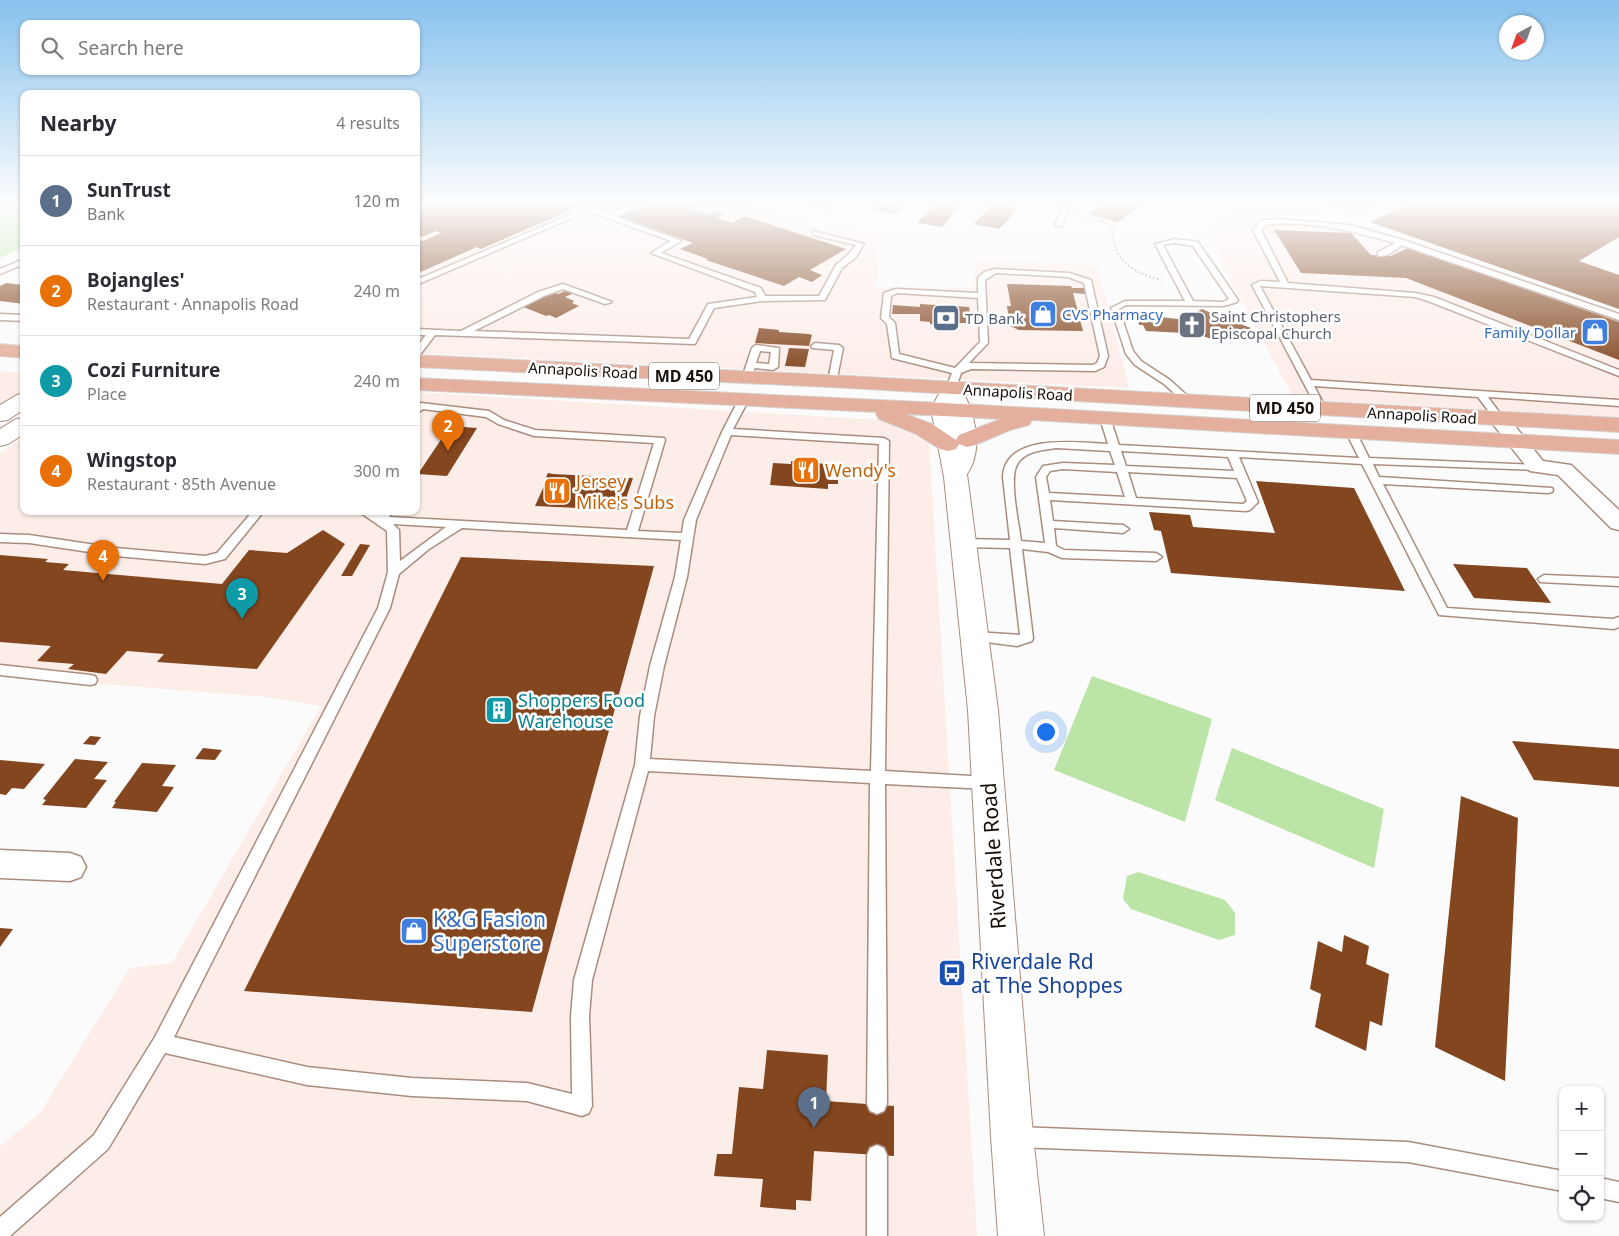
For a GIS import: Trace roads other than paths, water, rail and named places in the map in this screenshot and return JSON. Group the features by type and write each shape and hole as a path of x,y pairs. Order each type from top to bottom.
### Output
{"main road":[{"path":"0,337 20,338"},
{"path":"1,356 20,353"},
{"path":"1,356 20,359"},
{"path":"1,356 20,366"},
{"name":"Annapolis Road","path":"420,361 656,374 749,372 832,381 954,379 1189,402 1619,425"},
{"path":"420,375 441,373 606,378 656,374"},
{"name":"Riverdale Road","path":"954,379 952,410 957,442 956,477 983,710 1012,1136 1021,1236"},
{"name":"Annapolis Road","path":"420,384 1105,418 1619,448"},
{"path":"860,405 913,423 957,442 1002,425 1042,415"},
{"path":"11,427 20,408"}],"street":[{"path":"1499,420 1537,467 1564,468 1619,523"},
{"path":"0,864 70,868"}],"lane":[{"path":"420,281 466,262"},
{"path":"679,262 758,290 762,300"},
{"path":"420,332 692,342 711,306 762,300 822,298 839,267 845,262"},
{"path":"1168,262 1190,303"},
{"path":"1189,402 1167,382 1138,363 1129,352 1116,308 1125,303 1224,304 1234,300 1207,262"},
{"path":"1273,262 1285,285"},
{"path":"1457,262 1619,317"},
{"path":"0,272 20,264"},
{"path":"995,271 1069,275 1088,282 1104,356 1101,366 1095,368 970,366 954,379 984,343 981,280 987,274 995,271"},
{"path":"1322,410 1256,286 1260,283 1415,295 1432,299 1619,373"},
{"path":"462,334 541,294 564,286 608,302"},
{"path":"954,379 937,364 895,356 891,323 884,318 887,295 896,292 982,296"},
{"path":"0,316 20,318"},
{"path":"420,349 432,333"},
{"path":"815,346 839,348 832,381"},
{"path":"1307,383 1619,403"},
{"path":"1481,394 1499,420"},
{"path":"161,1044 307,1076 412,1086 527,1092 582,1106 580,1016 583,980 642,765 647,716 657,666 681,577 690,520 727,432 744,400"},
{"path":"420,407 489,414 501,422 534,433 660,440 631,534"},
{"path":"1105,418 1113,448 1132,501"},
{"path":"727,432 884,441 878,777 877,1104"},
{"path":"1351,432 1444,612 1614,624 1619,622"},
{"path":"975,637 1017,641 1028,638 1009,488 1010,467 1020,456 1037,447 1064,445 1366,462 1537,467"},
{"path":"1044,496 1246,508 1253,502 1232,454"},
{"path":"1051,548 1041,477 1047,468 1063,466 1120,468 1240,475"},
{"path":"1375,480 1548,490"},
{"path":"0,538 29,539 116,552 205,560 220,556 256,515"},
{"path":"384,516 461,524 686,537"},
{"path":"0,1232 101,1142 161,1044 384,608 394,572 392,530 384,516"},
{"path":"394,572 413,554 443,533 461,524"},
{"path":"1047,524 1123,529"},
{"path":"964,543 1016,544 1051,548 1062,554 1156,557"},
{"path":"1544,579 1619,582"},
{"path":"0,670 90,680"},
{"path":"642,765 988,783"},
{"path":"1012,1136 1408,1152 1559,1180"},
{"path":"877,1155 877,1236"},
{"path":"1604,1189 1619,1192"}],"place":[{"name":"CVS Pharmacy","path":"1043,314"},
{"name":"TD Bank","path":"946,318"},
{"name":"Saint Christophers Episcopal Church","path":"1192,325"},
{"name":"Family Dollar","path":"1595,332"},
{"name":"Bojangles'","path":"448,451"},
{"name":"Wendy's","path":"806,470"},
{"name":"Jersey Mike's Subs","path":"557,491"},
{"name":"Wingstop","path":"103,581"},
{"name":"Cozi Furniture","path":"242,619"},
{"name":"Shoppers Food Warehouse","path":"499,710"},
{"name":"K&G Fasion Superstore","path":"414,931"},
{"name":"Riverdale Rd at The Shoppes","path":"952,973"},
{"name":"SunTrust","path":"814,1128"}]}
